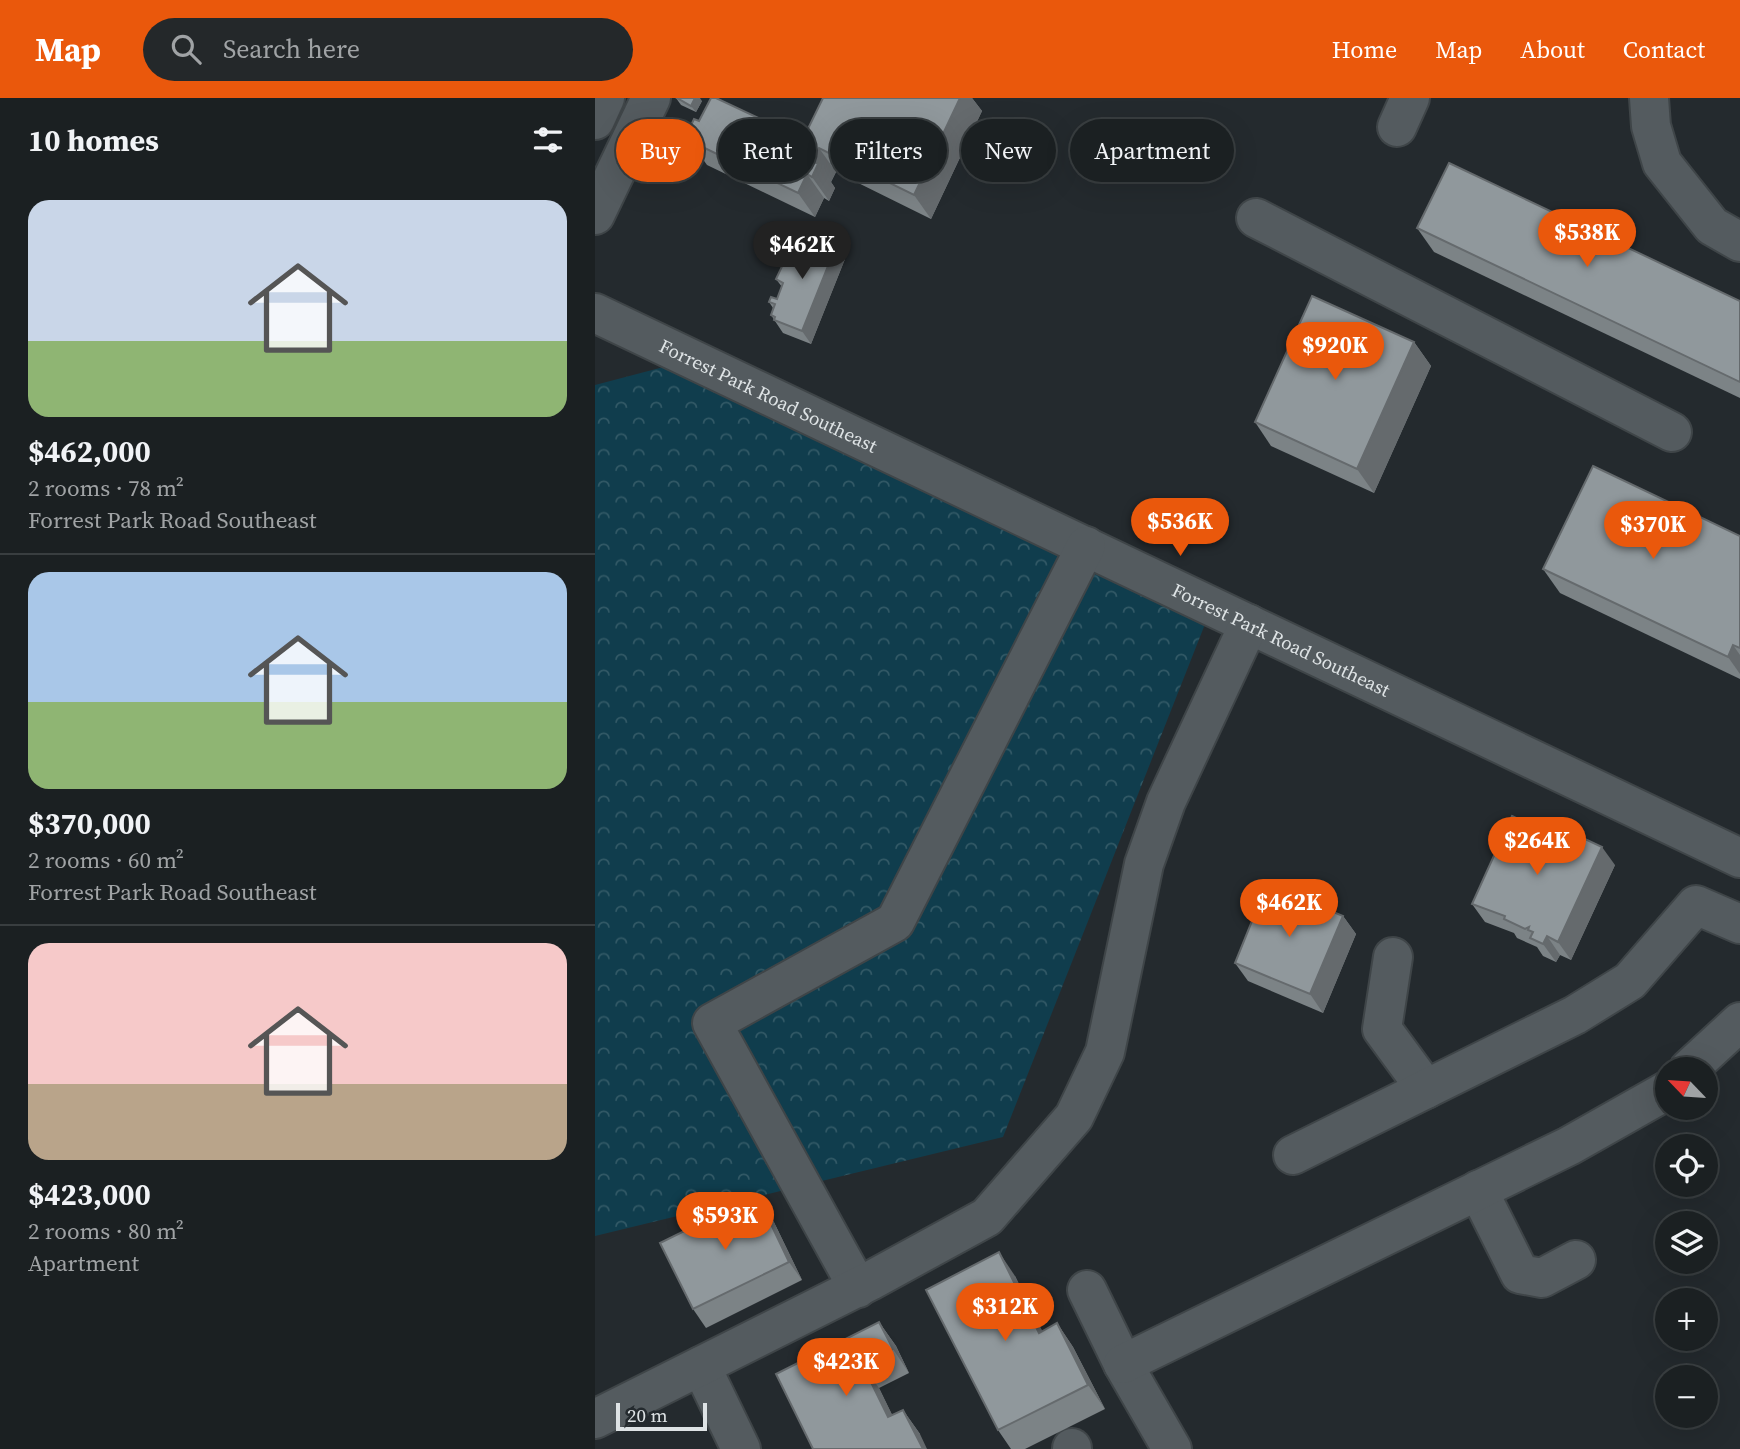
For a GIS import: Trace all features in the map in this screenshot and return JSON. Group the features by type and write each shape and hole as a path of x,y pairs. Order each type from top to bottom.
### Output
{"street":[{"path":"595,120 605,98"},
{"path":"595,215 651,98"},
{"path":"1649,98 1651,126 1662,163 1712,226 1740,242"},
{"path":"1256,218 1672,432"},
{"name":"Forrest Park Road Southeast","path":"595,313 1740,858"},
{"path":"858,1288 712,1023 895,922 1086,546"},
{"path":"595,1419 858,1288 987,1217 1074,1117 1105,1052 1144,864 1166,802 1249,624"},
{"path":"1293,1155 1575,1015 1630,981 1696,905 1740,924"},
{"path":"1393,957 1382,1029 1426,1089"},
{"path":"1702,1057 1740,1022"},
{"path":"1123,1364 1569,1146 1655,1097"},
{"path":"1478,1190 1520,1274 1542,1278 1576,1260"},
{"path":"1087,1290 1123,1364 1172,1449"},
{"path":"701,1366 741,1449"}],"green space":[{"path":"694,359 1209,614 1003,1137 595,1236 595,385"}],"building":[{"path":"677,98 695,98 691,106"},
{"path":"711,98 716,98 761,119 718,119 718,154 704,148 704,119 700,119"},
{"path":"823,98 960,98 947,125 947,119 830,119 830,153 819,148 816,154 816,119 813,119"},
{"path":"1449,163 1740,301 1740,382 1417,228"},
{"path":"775,182 803,182 798,193"},
{"path":"888,182 920,182 914,195"},
{"path":"804,232 836,246 802,331 774,320 775,317 771,315 775,304 769,302 771,297 777,299 783,283 776,279 785,260 792,263"},
{"path":"1312,296 1414,342 1357,469 1255,422"},
{"path":"1593,466 1740,536 1740,648 1733,645 1728,657 1543,569"},
{"path":"1512,816 1543,831 1547,821 1602,847 1558,942 1547,936 1543,944 1530,938 1533,932 1528,930 1529,927 1525,929 1504,919 1505,916 1472,904"},
{"path":"1267,884 1343,916 1310,994 1235,963"},
{"path":"757,1195 789,1262 693,1309 660,1243"},
{"path":"999,1252 1039,1333 1057,1323 1088,1385 998,1430 926,1290"},
{"path":"879,1322 893,1349 862,1364 888,1417 903,1410 923,1449 813,1449 776,1374"}]}
